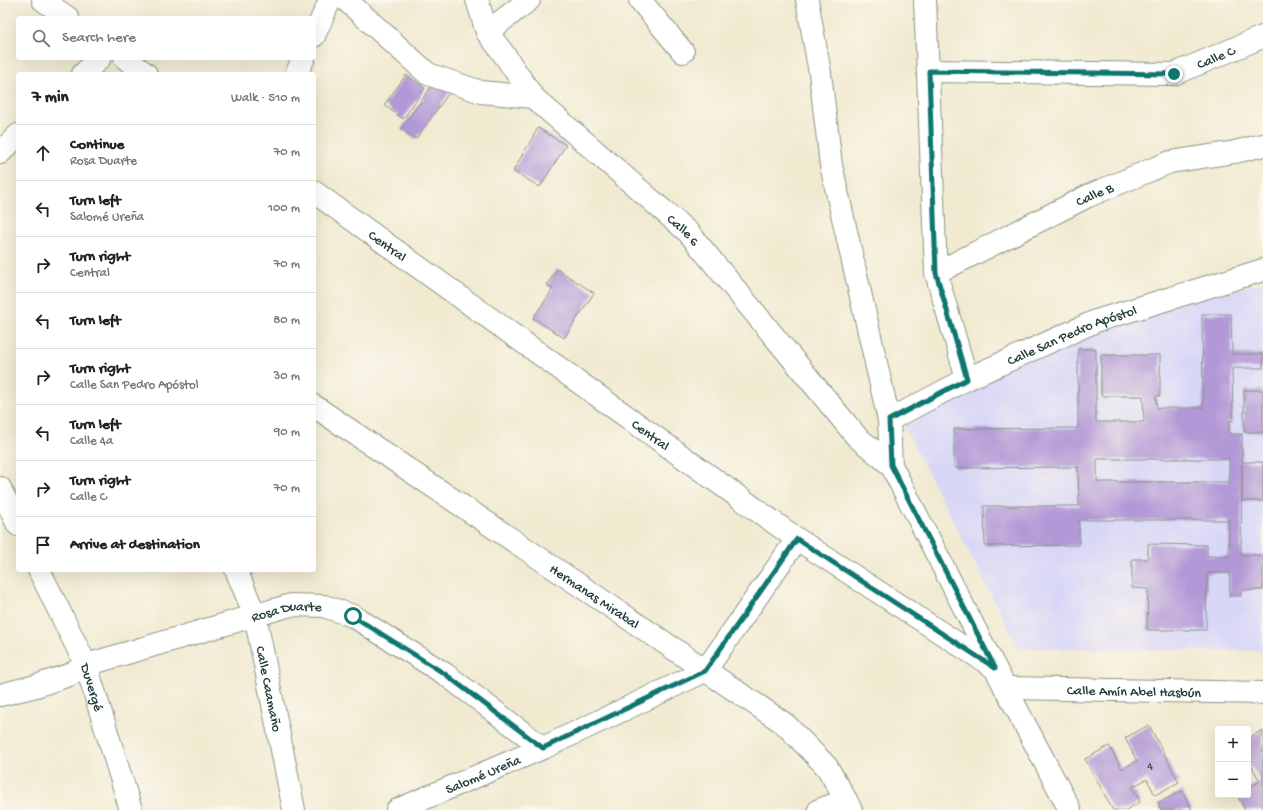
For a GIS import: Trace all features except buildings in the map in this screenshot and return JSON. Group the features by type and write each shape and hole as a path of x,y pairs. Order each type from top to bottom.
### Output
{"street":[{"path":"43,0 65,16"},
{"path":"316,32 330,0"},
{"path":"346,0 428,74 481,92 533,97"},
{"name":"Calle 6","path":"477,0 488,32 533,97 689,232 857,437 891,465"},
{"path":"488,32 528,0"},
{"path":"640,0 683,52"},
{"path":"807,0 820,73 830,166 889,420 891,465 1005,688 1070,810"},
{"path":"925,0 936,273 967,379"},
{"name":"Calle C","path":"929,71 1174,74 1262,37"},
{"path":"85,72 98,60"},
{"path":"128,60 143,72"},
{"path":"297,72 303,60"},
{"path":"0,153 16,139"},
{"name":"Calle B","path":"936,273 1088,196 1170,162 1236,152 1263,145"},
{"name":"Central","path":"316,193 797,539 995,668"},
{"name":"Calle San Pedro Apóstol","path":"889,420 967,379 1096,321 1263,270"},
{"name":"Hermanas Mirabal","path":"316,407 785,724 827,767 848,805"},
{"path":"0,488 16,522"},
{"name":"Salomé Ureña","path":"397,810 543,748 705,671 797,539"},
{"name":"Duvergé","path":"40,572 86,665 131,810"},
{"name":"Calle Caamaño","path":"237,572 255,615 294,810"},
{"name":"Rosa Duarte","path":"0,695 36,686 69,675 86,665 291,604 324,606 353,616 445,674 543,748"},
{"name":"Calle Amín Abel Hasbún","path":"1005,688 1263,693"},
{"path":"819,810 848,805"}],"shaded area":[{"path":"1263,283 1263,651 1019,648 904,427 1026,353 1157,308"}],"route":[{"path":"353,616 445,674 543,748 705,671 797,539 995,668 891,465 889,420 967,379 936,273 929,71 1174,74"}]}
